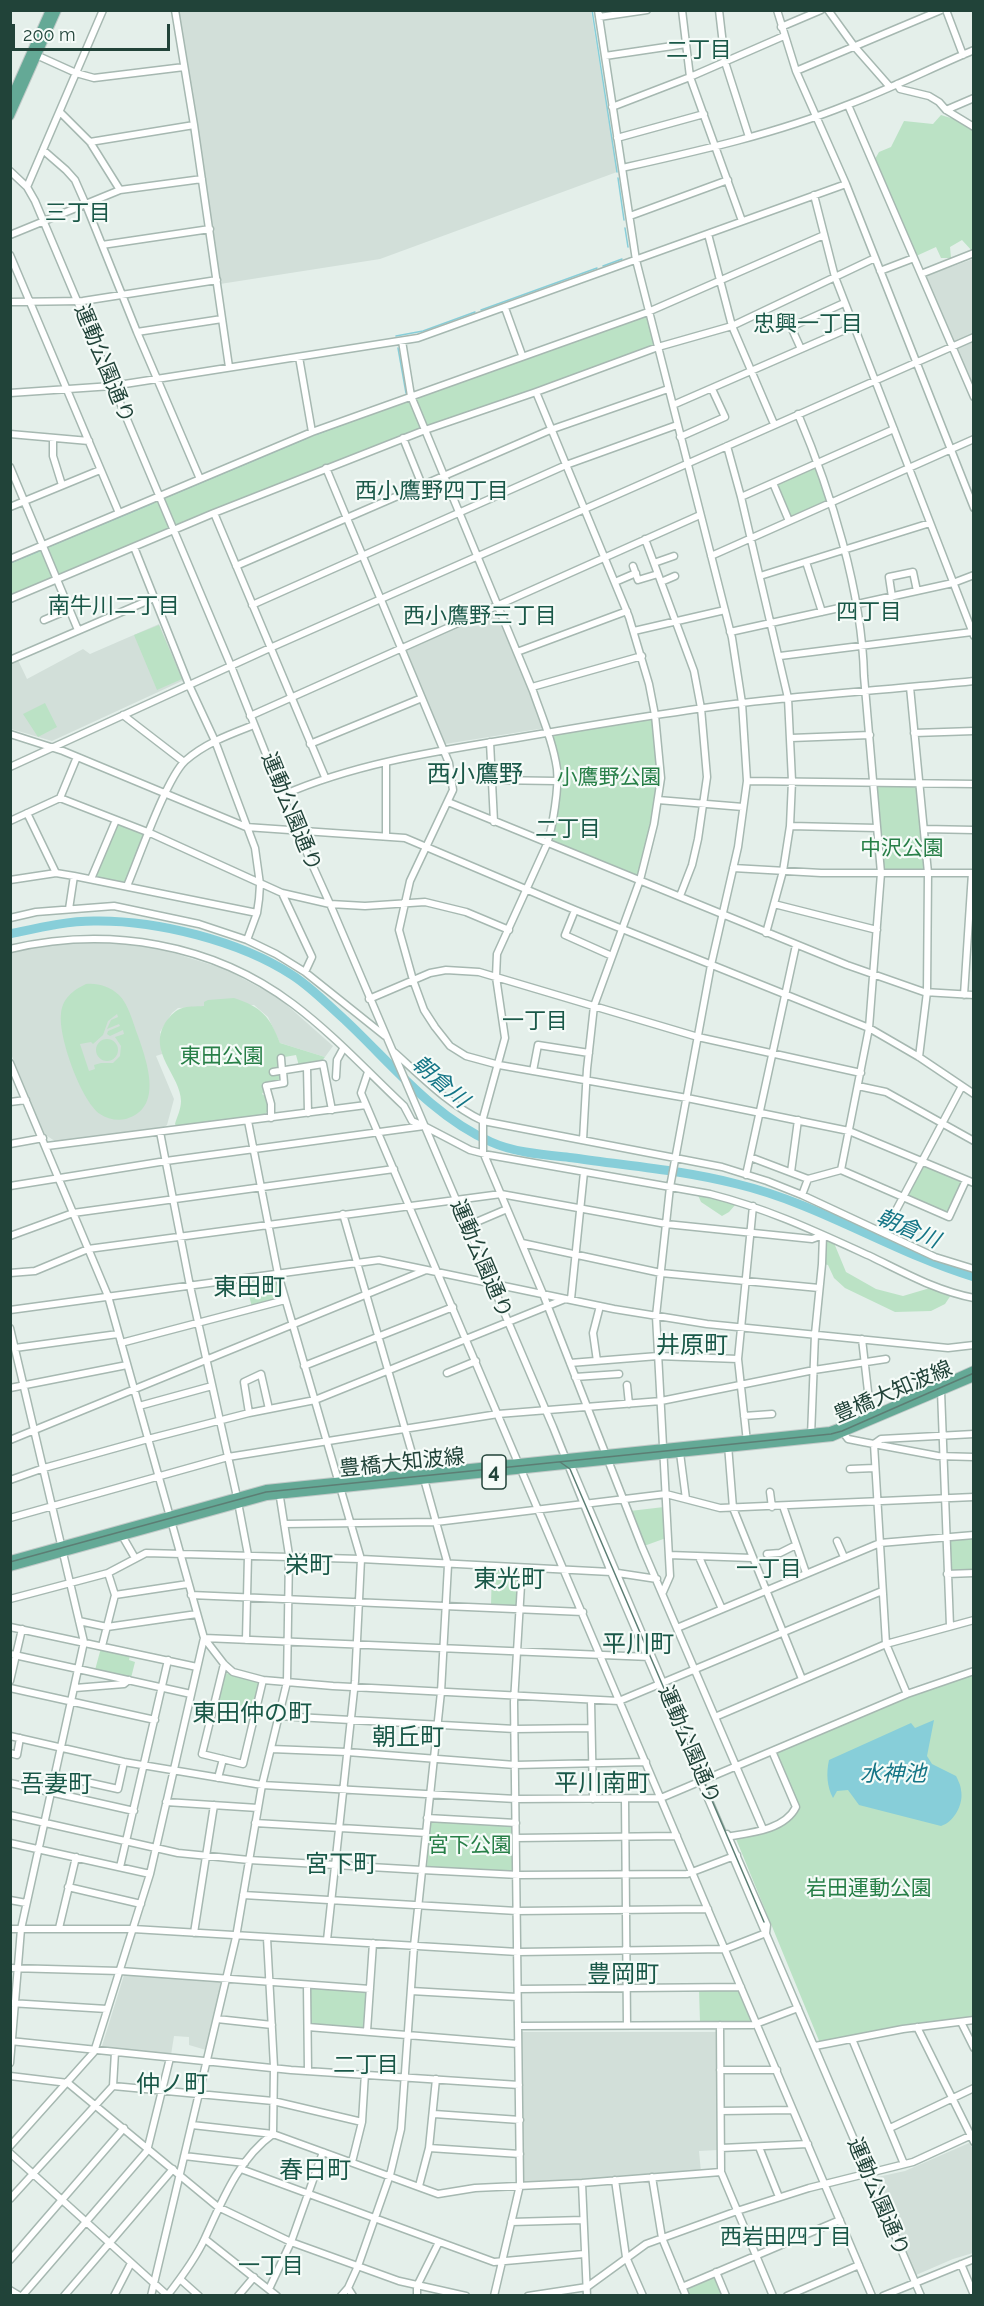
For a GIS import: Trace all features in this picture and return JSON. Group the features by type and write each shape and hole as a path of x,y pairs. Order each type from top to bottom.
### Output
{"main road":[{"path":"11,97 54,11"},
{"path":"10,116 34,54"},
{"name":"豊橋大知波線","path":"871,1419 974,1370"},
{"name":"豊橋大知波線","path":"10,1560 62,1549 238,1500 279,1491 747,1443 842,1431 974,1377"},
{"name":"豊橋大知波線","path":"664,1451 680,1453 728,1445"},
{"name":"豊橋大知波線","path":"10,1567 62,1549"}],"street":[{"path":"27,187 103,10"},
{"path":"175,10 230,368"},
{"path":"647,10 598,14 636,260 730,632 742,703 747,781 733,868 711,965 670,1186 656,1316 670,1576 663,1592"},
{"path":"682,10 690,77 742,221"},
{"path":"719,10 725,62 749,137"},
{"path":"777,10 796,71 846,184 974,508"},
{"path":"781,27 821,10"},
{"path":"828,10 854,46 890,87"},
{"path":"796,71 944,10 963,54"},
{"path":"612,107 690,77 784,36"},
{"path":"605,57 686,44"},
{"path":"622,168 716,147 816,117 974,50"},
{"path":"34,54 76,73 94,78 184,67"},
{"path":"897,84 900,89 928,96 939,102 946,110 974,127"},
{"path":"946,110 974,98"},
{"path":"848,105 974,397"},
{"path":"60,112 90,142 120,190"},
{"path":"617,138 704,114"},
{"path":"90,142 194,125"},
{"path":"43,150 75,180 137,332 201,479"},
{"name":"運動公園通り","path":"10,171 27,187 78,300 231,666 296,831 330,904 568,1462 763,1929 921,2295"},
{"path":"10,235 120,190 202,179"},
{"path":"630,216 728,180"},
{"path":"10,393 112,386 418,338 846,184"},
{"path":"780,656 973,634 844,303 814,195"},
{"path":"102,245 210,229"},
{"path":"708,234 732,326 774,424"},
{"path":"10,559 312,432 522,355 648,312 824,235"},
{"path":"921,274 974,253"},
{"path":"10,255 118,513"},
{"path":"10,599 214,513 403,438 536,392 658,346 732,326 875,258"},
{"path":"880,271 914,258"},
{"path":"10,302 78,300 217,280"},
{"path":"801,350 791,327 844,303"},
{"path":"505,308 522,355"},
{"path":"137,332 222,319"},
{"path":"673,405 854,326"},
{"path":"10,767 270,648 974,337"},
{"path":"402,340 411,396 532,687 548,732 557,771 552,828 547,844 497,954 496,977 505,1038 483,1123 484,1153 548,1306 622,1499 763,1829"},
{"path":"299,357 312,432"},
{"path":"236,566 550,430 668,389"},
{"path":"680,437 725,417 712,389"},
{"path":"536,392 627,611 642,656 655,715 661,778 654,824 640,880 594,1006 586,1080 583,1140"},
{"path":"798,414 818,462 831,503 857,604 864,645 881,873 869,1028 841,1170"},
{"path":"252,605 566,465 677,425"},
{"path":"741,497 894,429"},
{"path":"10,434 89,441"},
{"path":"53,438 53,456 62,485"},
{"path":"403,438 422,485"},
{"path":"711,556 974,439"},
{"path":"727,446 780,656 788,698 792,782 790,826 783,871 766,933"},
{"path":"10,467 78,630"},
{"path":"326,468 444,750 452,776 453,790 410,881 399,930 424,1010 450,1046 480,1061 798,1119 849,1131 974,1183"},
{"path":"10,507 100,470"},
{"path":"773,483 789,521"},
{"path":"214,513 325,777"},
{"path":"250,716 700,515"},
{"path":"760,576 930,523"},
{"path":"645,539 694,671 701,708 707,777 696,848 680,896"},
{"path":"134,547 189,686 215,741 255,848 260,884 257,913 247,940"},
{"path":"654,563 674,556"},
{"path":"806,562 822,612"},
{"path":"633,566 638,580 658,573"},
{"path":"892,597 889,577 913,572 917,591"},
{"path":"615,582 636,573"},
{"path":"661,582 675,576"},
{"path":"730,632 953,583 974,576"},
{"path":"10,660 154,598"},
{"path":"44,620 70,609"},
{"path":"634,632 725,610"},
{"path":"517,652 627,611"},
{"path":"532,687 642,656"},
{"path":"283,795 325,777 444,750 548,732 742,703 974,681"},
{"path":"910,687 928,873 927,992 919,1057"},
{"path":"310,744 422,698"},
{"path":"123,716 184,762"},
{"path":"127,886 166,792 184,762 215,741 254,725"},
{"path":"914,733 974,731"},
{"path":"10,734 54,748 166,792 246,827 386,836 405,838 427,846 575,910 869,1028 919,1057 974,1094"},
{"path":"791,738 870,735"},
{"path":"490,742 494,822"},
{"path":"10,821 60,798 77,757"},
{"path":"386,764 386,836"},
{"path":"492,780 556,781"},
{"path":"747,781 974,784"},
{"path":"60,798 150,833 282,893 330,904 365,906 425,902 466,912 509,930"},
{"path":"658,800 743,807"},
{"path":"448,802 547,844 723,913 766,933 874,974 927,992 974,995"},
{"path":"27,813 56,873"},
{"path":"91,879 116,820"},
{"path":"790,826 877,828"},
{"path":"924,829 974,830"},
{"path":"733,868 783,871 973,873 970,957 964,995"},
{"path":"10,880 56,873 257,913"},
{"path":"69,909 74,876"},
{"path":"282,893 312,957 305,972"},
{"path":"774,904 877,930"},
{"path":"10,918 36,912 114,906 199,924 247,940 276,954 305,972 386,1036"},
{"path":"575,910 565,935 612,956"},
{"path":"10,949 56,940 113,939 159,944 206,957 231,967 292,1003 404,1106 412,1121 452,1142 484,1153 670,1186 753,1206 778,1214 823,1234 911,1277 974,1298"},
{"path":"746,1175 796,945"},
{"path":"369,999 413,980 446,970 479,972 698,1037 861,1073"},
{"path":"533,1071 538,1045 589,1053"},
{"path":"336,1077 337,1060 343,1049"},
{"path":"391,1049 435,1089 467,1114 483,1123 677,1158 746,1175 802,1195 935,1257 974,1269"},
{"path":"271,1118 271,1104 266,1086 285,1083 281,1058"},
{"path":"10,1063 47,1146 108,1296 204,1638 233,1672 263,1680 286,1682 619,1701 882,1591"},
{"path":"273,1072 324,1065 332,1110"},
{"path":"307,1067 308,1113"},
{"path":"368,1072 361,1093 872,2295"},
{"path":"858,1086 886,1092 974,1141"},
{"path":"884,1233 962,1086"},
{"path":"10,1102 26,1100"},
{"path":"47,1146 248,1122 366,1105"},
{"path":"791,1172 798,1119"},
{"path":"248,1122 278,1274 361,1559 354,1686 327,1940"},
{"path":"10,1186 166,1161 424,1126"},
{"path":"160,1132 190,1286 238,1500 248,1555 246,1640"},
{"path":"10,1144 43,1138"},
{"path":"750,1156 808,1179 841,1170 949,1217 966,1180"},
{"path":"10,1236 73,1213 394,1169"},
{"path":"569,1299 585,1172"},
{"path":"802,1195 808,1179"},
{"path":"10,1273 35,1271 88,1249 501,1194 666,1224 812,1239 823,1234"},
{"path":"747,1443 738,1359 753,1206"},
{"path":"466,1226 507,1209"},
{"path":"341,2295 348,2288 358,2266 390,2175 401,2129 414,1946 441,1692 448,1565 405,1430 344,1214"},
{"path":"811,1436 815,1334 823,1234"},
{"path":"522,1243 661,1273 819,1288"},
{"path":"10,1310 379,1260 656,1316 948,1348 974,1345"},
{"path":"10,1440 426,1270"},
{"path":"10,1480 44,1468 220,1420 315,1400 569,1299"},
{"path":"121,1343 285,1300"},
{"path":"597,1361 593,1333 600,1306"},
{"path":"304,1366 453,1307"},
{"path":"10,1328 84,1642 80,1669 26,1903 14,1968 10,2063"},
{"path":"13,1346 118,1334"},
{"path":"862,1339 871,1419"},
{"path":"570,1363 658,1356 738,1359"},
{"path":"10,1518 228,1457 498,1414 661,1401 814,1370 886,1359"},
{"path":"447,1373 476,1361"},
{"path":"10,1388 127,1365"},
{"path":"249,1413 243,1382 261,1374 269,1409"},
{"path":"575,1377 619,1374"},
{"path":"627,1384 629,1404"},
{"path":"139,1406 212,1386"},
{"path":"940,1391 950,1626"},
{"path":"744,1416 772,1414"},
{"path":"842,1431 848,1438 874,1444 943,1456 974,1457"},
{"path":"874,1444 881,1439 974,1434"},
{"path":"874,1444 886,1644 907,1694"},
{"path":"728,1445 733,1508 802,1679"},
{"path":"680,1453 686,1499"},
{"path":"850,1469 875,1468"},
{"path":"151,2295 236,1937 262,1785 286,1682 289,1555 279,1491"},
{"path":"770,1492 772,1507"},
{"path":"284,1524 436,1522 666,1494 720,1508 974,1497"},
{"path":"783,1506 806,1573"},
{"path":"121,1533 135,1558"},
{"path":"677,1628 880,1543 974,1535"},
{"path":"837,1541 844,1557"},
{"path":"767,1554 780,1553 796,1545"},
{"path":"10,1599 108,1573 146,1553 289,1555 614,1573 657,1579"},
{"path":"669,1555 752,1558"},
{"path":"699,1557 722,1609"},
{"path":"494,2295 520,2185 514,1729 522,1568"},
{"path":"102,1646 115,1595 108,1573"},
{"path":"947,1574 974,1573"},
{"path":"115,1595 188,1584"},
{"path":"191,1595 583,1612"},
{"path":"79,1622 107,1627 197,1614"},
{"path":"715,1717 886,1644 974,1620"},
{"path":"10,1627 197,1667"},
{"path":"10,1681 13,1654 22,1629"},
{"path":"204,1638 650,1658"},
{"path":"10,2146 95,2050 150,1874 204,1638"},
{"path":"13,1654 191,1694"},
{"path":"120,1867 168,1660"},
{"path":"224,1664 202,1754 243,1764 263,1680"},
{"path":"10,1736 124,1762 262,1785 516,1800 662,1798 907,1694 974,1671"},
{"path":"75,1688 124,1684 129,1680"},
{"path":"10,1688 155,1720"},
{"path":"591,1701 592,1799"},
{"path":"278,1716 514,1729 591,1728"},
{"path":"10,1753 17,1755 20,1738"},
{"path":"272,1749 347,1752 515,1765 646,1762"},
{"path":"726,1837 781,1823 796,1808 772,1751"},
{"path":"218,1778 223,1759"},
{"path":"55,1775 118,1789 124,1762"},
{"path":"10,1782 134,1811"},
{"path":"625,1799 627,2025"},
{"path":"166,1802 258,1808"},
{"path":"194,1933 214,1804"},
{"path":"10,1815 206,1857 422,1870 517,1875 693,1874 734,1856"},
{"path":"427,1818 516,1823"},
{"path":"255,1823 426,1833"},
{"path":"516,1838 677,1836"},
{"path":"10,1843 150,1874"},
{"path":"59,1928 76,1857"},
{"path":"68,1887 141,1904"},
{"path":"243,1895 517,1911 708,1909"},
{"path":"10,1900 26,1903"},
{"path":"10,1929 133,1929 236,1937 327,1940 518,1952 725,1949 766,1933"},
{"path":"267,1938 274,2067 273,2134"},
{"path":"367,2031 373,1943"},
{"path":"14,1968 120,1971 370,1989"},
{"path":"307,1985 309,2071"},
{"path":"518,1989 741,1987"},
{"path":"411,1991 517,1997"},
{"path":"13,2004 107,2009"},
{"path":"518,2026 757,2024 798,2008"},
{"path":"216,2019 272,2025"},
{"path":"815,2046 917,2027 974,2020"},
{"path":"962,2022 974,2048"},
{"path":"720,2025 721,2172 773,2295"},
{"path":"308,2027 518,2044"},
{"path":"917,2027 974,2142"},
{"path":"852,2039 904,2164"},
{"path":"11,2041 309,2071 519,2085"},
{"path":"10,2199 113,2086 115,2052"},
{"path":"10,2290 21,2295 86,2223 148,2148 170,2058"},
{"path":"720,2070 777,2070"},
{"path":"352,2162 362,2122 365,2073"},
{"path":"10,2076 68,2082 218,2207 291,2242 358,2266 417,2286 466,2295"},
{"path":"419,2186 429,2148 436,2079"},
{"path":"113,2086 273,2102 362,2122"},
{"path":"890,2128 974,2088"},
{"path":"721,2111 794,2110"},
{"path":"434,2114 520,2120"},
{"path":"192,2125 273,2134 438,2194 475,2188 582,2183 721,2172"},
{"path":"12,2255 124,2128"},
{"path":"10,2153 167,2295 205,2239 218,2207 243,2166 262,2142 273,2134"},
{"path":"528,2295 587,2287 646,2244 779,2197 913,2162 971,2135"},
{"path":"721,2148 808,2144"},
{"path":"429,2148 520,2154"},
{"path":"759,2148 779,2197"},
{"path":"269,2289 291,2242 323,2152"},
{"path":"184,2156 243,2166 375,2218 501,2263 584,2254"},
{"path":"64,2295 173,2169"},
{"path":"652,2177 662,2238 686,2295"},
{"path":"615,2180 626,2257 643,2295"},
{"path":"582,2183 587,2295"},
{"path":"511,2222 583,2220"},
{"path":"682,2287 840,2220"},
{"path":"205,2239 277,2295"},
{"path":"417,2295 417,2286 439,2242"},
{"path":"883,2295 974,2259"},
{"path":"114,2295 131,2264"},
{"path":"961,2264 974,2295"},
{"path":"787,2295 859,2265"},
{"path":"716,2272 726,2295"},
{"path":"238,2295 254,2277"},
{"path":"180,2279 199,2295"},
{"path":"348,2288 353,2295"}],"shaded area":[{"path":"177,11 591,11 617,172 380,259 220,284"},
{"path":"973,259 973,334 954,343 926,276"},
{"path":"973,341 974,384 972,384 956,348"},
{"path":"495,609 545,728 445,744 405,650"},
{"path":"159,624 182,681 52,741 11,729 11,663 18,660 27,679 83,649 90,654"},
{"path":"101,941 151,946 225,969 279,998 333,1046 325,1057 280,1043 268,1017 254,1005 178,1008 160,1032 162,1054 156,1056 174,1099 167,1125 162,1129 58,1143 44,1134 11,1054 10,951 48,944"},
{"path":"124,1975 221,1982 206,2050 189,2045 189,2037 174,2036 171,2055 104,2048 102,2046"},
{"path":"522,2032 716,2032 718,2150 699,2151 701,2172 522,2184"},
{"path":"969,2143 974,2150 973,2253 916,2275 873,2178 905,2171"}],"green space":[{"path":"941,115 954,119 973,131 973,252 962,240 950,247 951,258 941,258 936,247 914,257 886,194 875,159 879,152 891,147 904,121 933,124"},
{"path":"648,312 658,347 425,430 11,599 11,559 272,449"},
{"path":"818,462 831,503 789,521 773,483"},
{"path":"159,625 182,679 157,690 134,635"},
{"path":"45,703 57,727 38,737 23,714"},
{"name":"小鷹野公園","path":"655,715 661,778 640,880 547,844 557,771 548,732"},
{"name":"中沢公園","path":"874,783 919,784 928,873 881,873"},
{"path":"116,820 150,833 127,886 91,879"},
{"path":"86,984 107,987 119,995 128,1009 142,1047 150,1083 149,1095 145,1105 138,1113 126,1119 116,1120 106,1117 93,1107 85,1096 67,1052 61,1024 62,1009 69,996","holes":["117,1014 118,1017 111,1020 107,1029 119,1024 120,1026 108,1031 107,1034 110,1036 123,1030 124,1034 115,1037 121,1046 120,1056 113,1063 94,1065 95,1069 89,1071 80,1044 91,1042 93,1044 103,1035 108,1021"]},
{"name":"東田公園","path":"234,998 252,1005 264,1014 273,1026 280,1043 325,1057 321,1062 299,1066 296,1055 279,1058 283,1081 269,1084 262,1094 268,1098 270,1109 262,1117 177,1128 175,1124 181,1104 180,1092 166,1064 160,1044 165,1023 182,1008 204,1006 204,1002 208,1000"},
{"path":"103,1039 111,1039 118,1046 118,1054 111,1061 103,1061 96,1054 96,1046"},
{"path":"922,1162 966,1180 949,1217 903,1197"},
{"path":"697,1193 736,1204 722,1216 701,1202"},
{"path":"826,1241 834,1243 846,1272 876,1289 903,1296 930,1288 951,1295 945,1304 931,1311 895,1312 845,1288 834,1278 828,1265 824,1264"},
{"path":"276,1277 281,1297 279,1300 252,1307 245,1281"},
{"path":"664,1507 666,1538 644,1546 630,1511"},
{"path":"973,1536 973,1573 947,1574 950,1537"},
{"path":"492,1567 517,1569 517,1604 515,1606 491,1605"},
{"path":"101,1648 130,1655 129,1660 135,1662 131,1678 95,1670"},
{"name":"岩田運動公園","path":"973,1671 973,2021 820,2043 736,1839 781,1823 795,1811 772,1751"},
{"path":"223,1674 259,1682 254,1709 218,1700"},
{"name":"宮下公園","path":"430,1821 513,1825 515,1870 512,1872 427,1867"},
{"path":"311,1987 365,1990 367,1992 365,2028 312,2025 310,2023"},
{"path":"740,1988 753,2022 700,2022 699,1990"},
{"path":"715,2276 723,2295 689,2295 686,2289"}],"water":[{"name":"水神池","path":"934,1720 927,1756 932,1764 956,1776 961,1788 961,1801 950,1821 941,1826 859,1805 848,1790 837,1791 833,1798 828,1780 829,1760 911,1723 915,1728"}],"waterway":[{"path":"592,10 617,172"},
{"path":"618,178 624,220"},
{"path":"625,228 628,247"},
{"path":"603,266 622,259"},
{"path":"481,310 597,268"},
{"path":"396,336 423,331 475,312"},
{"path":"398,348 406,393"},
{"path":"317,434 407,401"},
{"path":"169,496 307,438"},
{"path":"50,546 153,503"},
{"path":"10,563 39,551"},
{"name":"朝倉川","path":"10,934 73,922 118,922 171,929 223,943 271,963 299,980 345,1020 431,1103 450,1118 491,1142 531,1153 676,1172 737,1184 798,1203 914,1255 974,1277"}],"tram line":[{"path":"10,1562 266,1492 831,1434 974,1373"},
{"path":"560,1462 570,1469 764,1922"}],"district":[{"name":"二丁目","path":"699,50"},
{"name":"三丁目","path":"78,213"},
{"name":"忠興一丁目","path":"808,324"},
{"name":"西小鷹野四丁目","path":"432,491"},
{"name":"南牛川二丁目","path":"114,606"},
{"name":"四丁目","path":"869,612"},
{"name":"西小鷹野三丁目","path":"480,616"},
{"name":"西小鷹野","path":"475,775"},
{"name":"二丁目","path":"568,829"},
{"name":"一丁目","path":"535,1021"},
{"name":"東田町","path":"249,1288"},
{"name":"井原町","path":"692,1346"},
{"name":"栄町","path":"309,1566"},
{"name":"一丁目","path":"769,1569"},
{"name":"東光町","path":"509,1580"},
{"name":"平川町","path":"638,1645"},
{"name":"東田仲の町","path":"252,1714"},
{"name":"朝丘町","path":"408,1738"},
{"name":"平川南町","path":"602,1784"},
{"name":"吾妻町","path":"56,1785"},
{"name":"宮下町","path":"341,1865"},
{"name":"豊岡町","path":"623,1975"},
{"name":"二丁目","path":"366,2065"},
{"name":"仲ノ町","path":"172,2085"},
{"name":"春日町","path":"315,2171"},
{"name":"西岩田四丁目","path":"786,2237"},
{"name":"一丁目","path":"271,2266"}]}
